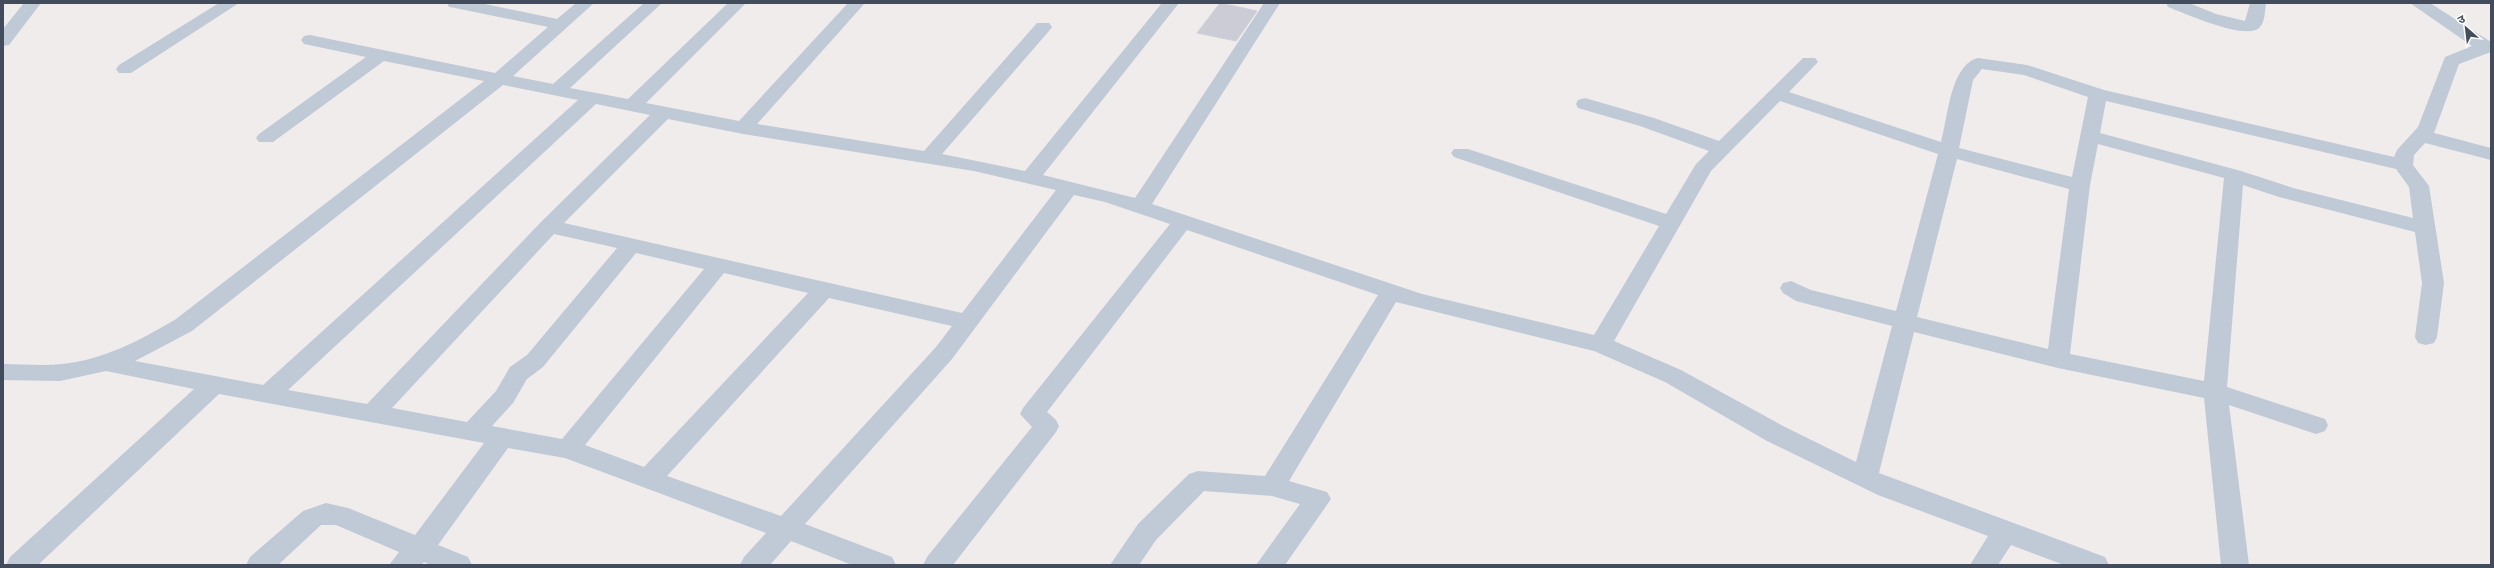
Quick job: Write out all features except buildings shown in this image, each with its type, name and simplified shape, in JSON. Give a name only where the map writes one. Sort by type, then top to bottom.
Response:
[{"type":"street","points":[[3,41],[33,3]]},
{"type":"street","points":[[125,69],[231,3]]},
{"type":"street","points":[[455,3],[561,25]]},
{"type":"street","points":[[3,372],[66,372],[109,364],[146,348],[184,325],[499,79],[586,3]]},
{"type":"street","points":[[557,90],[654,3]]},
{"type":"street","points":[[630,106],[738,3]]},
{"type":"street","points":[[743,128],[857,3]]},
{"type":"street","points":[[1030,178],[1172,3]]},
{"type":"street","points":[[1140,206],[1272,3]]},
{"type":"street","points":[[2174,3],[2215,20],[2248,27],[2253,25],[2258,3]]},
{"type":"street","points":[[2418,3],[2488,47]]},
{"type":"street","points":[[928,158],[1043,27]]},
{"type":"street","points":[[310,40],[663,113],[743,128],[974,165],[1069,187],[1140,206],[1391,292],[1461,312],[1600,344],[1673,376],[1776,434],[1887,488],[2095,565]]},
{"type":"street","points":[[2402,165],[2404,154],[2427,129],[2451,61],[2488,47]]},
{"type":"street","points":[[266,138],[380,55]]},
{"type":"street","points":[[1600,344],[1703,168],[1809,62]]},
{"type":"street","points":[[1865,477],[1949,151],[1964,78],[1978,63],[2027,70],[2098,94],[2402,165],[2418,186],[2433,283],[2426,337]]},
{"type":"street","points":[[1777,94],[1949,151],[2080,186]]},
{"type":"street","points":[[2058,360],[2080,186],[2098,94]]},
{"type":"street","points":[[267,395],[592,98]]},
{"type":"street","points":[[1585,104],[1647,122],[1722,149]]},
{"type":"street","points":[[372,414],[549,226],[663,113]]},
{"type":"street","points":[[2090,136],[2234,176],[2286,193],[2425,228]]},
{"type":"street","points":[[2421,136],[2491,154]]},
{"type":"street","points":[[1462,153],[1671,223]]},
{"type":"street","points":[[2234,176],[2215,392],[2235,565]]},
{"type":"street","points":[[754,565],[944,353],[1069,187]]},
{"type":"street","points":[[937,565],[1047,426],[1032,414],[1183,221]]},
{"type":"street","points":[[549,226],[825,288],[968,322]]},
{"type":"street","points":[[472,432],[505,397],[518,373],[535,361],[631,245]]},
{"type":"street","points":[[568,449],[720,264]]},
{"type":"street","points":[[649,479],[825,288]]},
{"type":"street","points":[[1791,288],[1804,296],[2058,360],[2215,392],[2316,425]]},
{"type":"street","points":[[1272,486],[1391,292]]},
{"type":"street","points":[[109,364],[267,395],[568,449],[764,522],[786,528],[882,565]]},
{"type":"street","points":[[20,565],[214,384]]},
{"type":"street","points":[[412,557],[502,437]]},
{"type":"street","points":[[1124,565],[1147,532],[1198,481],[1272,486],[1318,499],[1270,565]]},
{"type":"street","points":[[260,565],[312,518],[326,513],[339,515],[412,557],[458,565]]},
{"type":"street","points":[[1984,565],[2006,532]]}]
